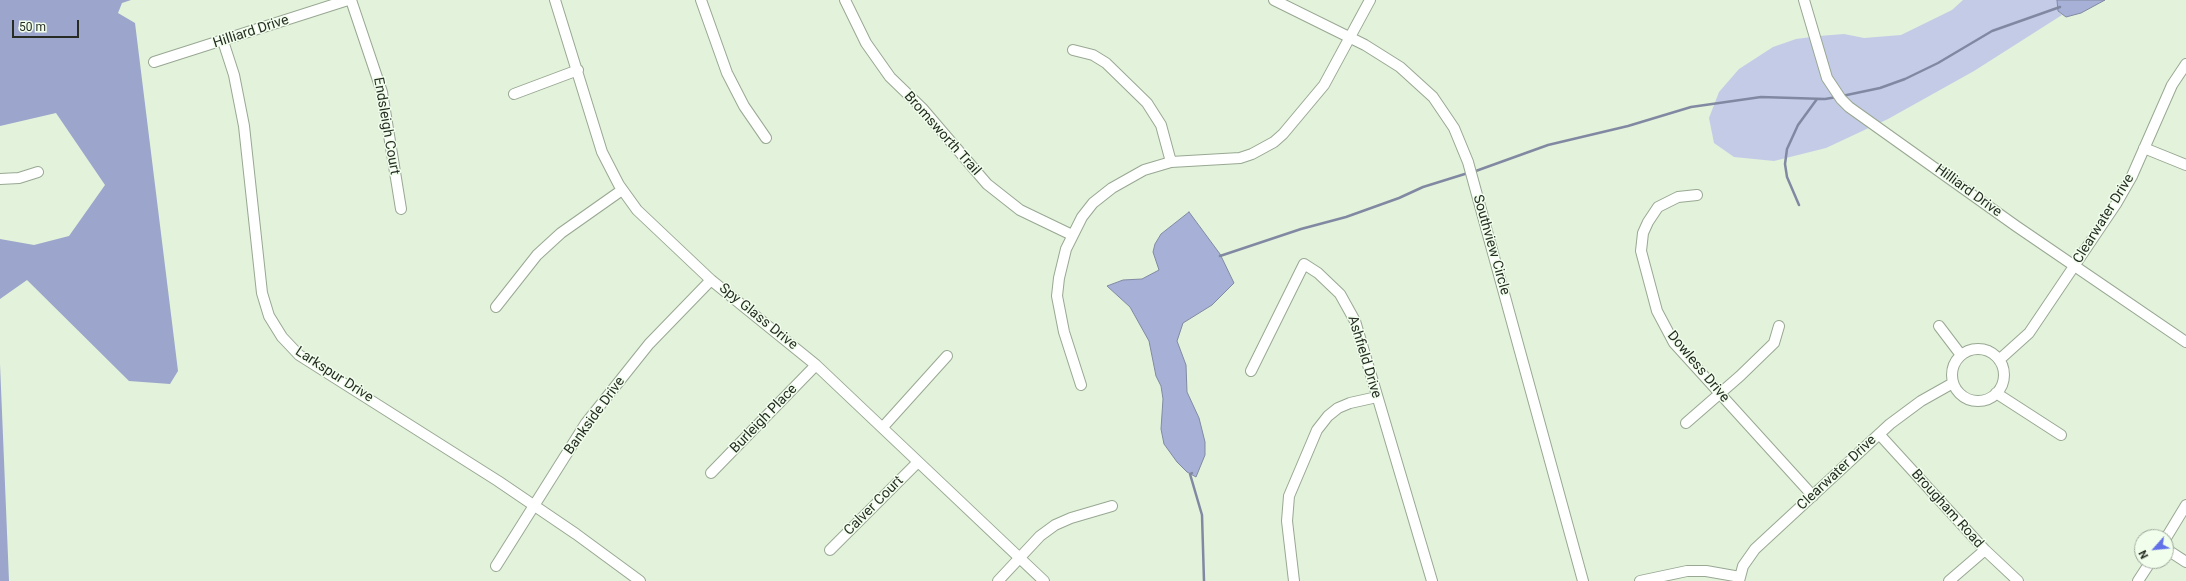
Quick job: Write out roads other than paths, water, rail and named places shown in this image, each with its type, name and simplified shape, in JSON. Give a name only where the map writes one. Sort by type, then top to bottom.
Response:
[{"type":"street","name":"Hilliard Drive","points":[[154,62],[350,0]]},
{"type":"street","name":"Endsleigh Court","points":[[350,0],[382,92],[402,209]]},
{"type":"street","name":"Spy Glass Drive","points":[[555,0],[578,70],[602,152],[609,169],[637,210],[711,280],[791,343],[816,365],[1044,581]]},
{"type":"street","points":[[701,0],[727,73],[744,106],[766,138]]},
{"type":"street","name":"Bromsworth Trail","points":[[844,0],[866,43],[890,77],[922,108],[987,184],[1020,210],[1072,235]]},
{"type":"street","name":"Southview Circle","points":[[1274,0],[1351,37],[1380,53],[1419,83],[1444,112],[1462,145],[1537,409],[1583,581]]},
{"type":"street","points":[[1081,385],[1064,332],[1057,296],[1061,266],[1072,235],[1093,203],[1112,188],[1144,170],[1171,162],[1240,158],[1252,154],[1274,142],[1283,134],[1324,85],[1370,0]]},
{"type":"street","name":"Hilliard Drive","points":[[1804,0],[1822,67],[1833,89],[1842,101],[2016,226],[2186,342]]},
{"type":"street","name":"Larkspur Drive","points":[[223,41],[234,75],[244,126],[262,292],[275,327],[282,337],[299,355],[498,481],[576,534],[640,581]]},
{"type":"street","points":[[1073,50],[1093,55],[1106,63],[1147,103],[1161,125],[1171,162]]},
{"type":"street","name":"Clearwater Drive","points":[[1999,360],[2029,333],[2076,266],[2116,204],[2144,148],[2169,91],[2186,64]]},
{"type":"street","points":[[514,94],[578,70]]},
{"type":"street","points":[[2144,148],[2186,165]]},
{"type":"street","points":[[0,180],[19,178],[38,172]]},
{"type":"street","points":[[496,307],[537,255],[562,233],[622,190]]},
{"type":"street","name":"Dowless Drive","points":[[1697,195],[1678,197],[1658,207],[1643,233],[1641,251],[1657,311],[1664,328],[1674,343],[1813,496]]},
{"type":"street","name":"Ashfield Drive","points":[[1251,371],[1304,264],[1328,281],[1347,305],[1355,321],[1432,581]]},
{"type":"street","name":"Bankside Drive","points":[[496,566],[586,423],[649,344],[711,280]]},
{"type":"street","points":[[1686,423],[1720,394],[1774,343],[1779,326]]},
{"type":"street","points":[[1939,326],[1961,355]]},
{"type":"street","points":[[1972,350],[1984,350],[1999,360],[2004,377],[1996,393],[1989,398],[1980,401],[1972,400],[1957,391],[1953,383],[1953,368],[1961,355],[1972,350]]},
{"type":"street","points":[[883,427],[947,356]]},
{"type":"street","name":"Burleigh Place","points":[[712,473],[816,365]]},
{"type":"street","name":"Clearwater Drive","points":[[1740,579],[1746,560],[1755,549],[1879,434],[1921,401],[1953,383]]},
{"type":"street","points":[[1996,393],[2061,435]]},
{"type":"street","points":[[1294,581],[1287,521],[1289,496],[1314,437],[1320,425],[1338,408],[1350,403],[1377,397]]},
{"type":"street","name":"Brougham Road","points":[[1879,434],[1985,550],[2018,581]]},
{"type":"street","name":"Calver Court","points":[[830,550],[918,462]]},
{"type":"street","points":[[2171,529],[2186,505]]},
{"type":"street","points":[[998,581],[1040,536],[1055,525],[1071,518],[1112,506]]},
{"type":"street","points":[[1949,581],[1985,550]]},
{"type":"street","points":[[2174,554],[2186,562]]},
{"type":"street","points":[[2138,581],[2146,569]]},
{"type":"street","points":[[1640,581],[1687,570],[1706,571],[1740,579]]},
{"type":"waterway","points":[[1842,96],[1880,88],[1905,79],[1938,63],[1992,31],[2060,7]]},
{"type":"waterway","points":[[1473,172],[1548,145],[1628,126],[1691,107],[1761,97],[1825,99],[1837,97]]},
{"type":"waterway","points":[[1799,205],[1787,177],[1785,164],[1787,149],[1798,125],[1817,99]]},
{"type":"waterway","points":[[1220,256],[1301,229],[1346,217],[1399,198],[1423,187],[1468,173]]},
{"type":"waterway","points":[[1192,473],[1190,474],[1202,515],[1204,581]]}]
